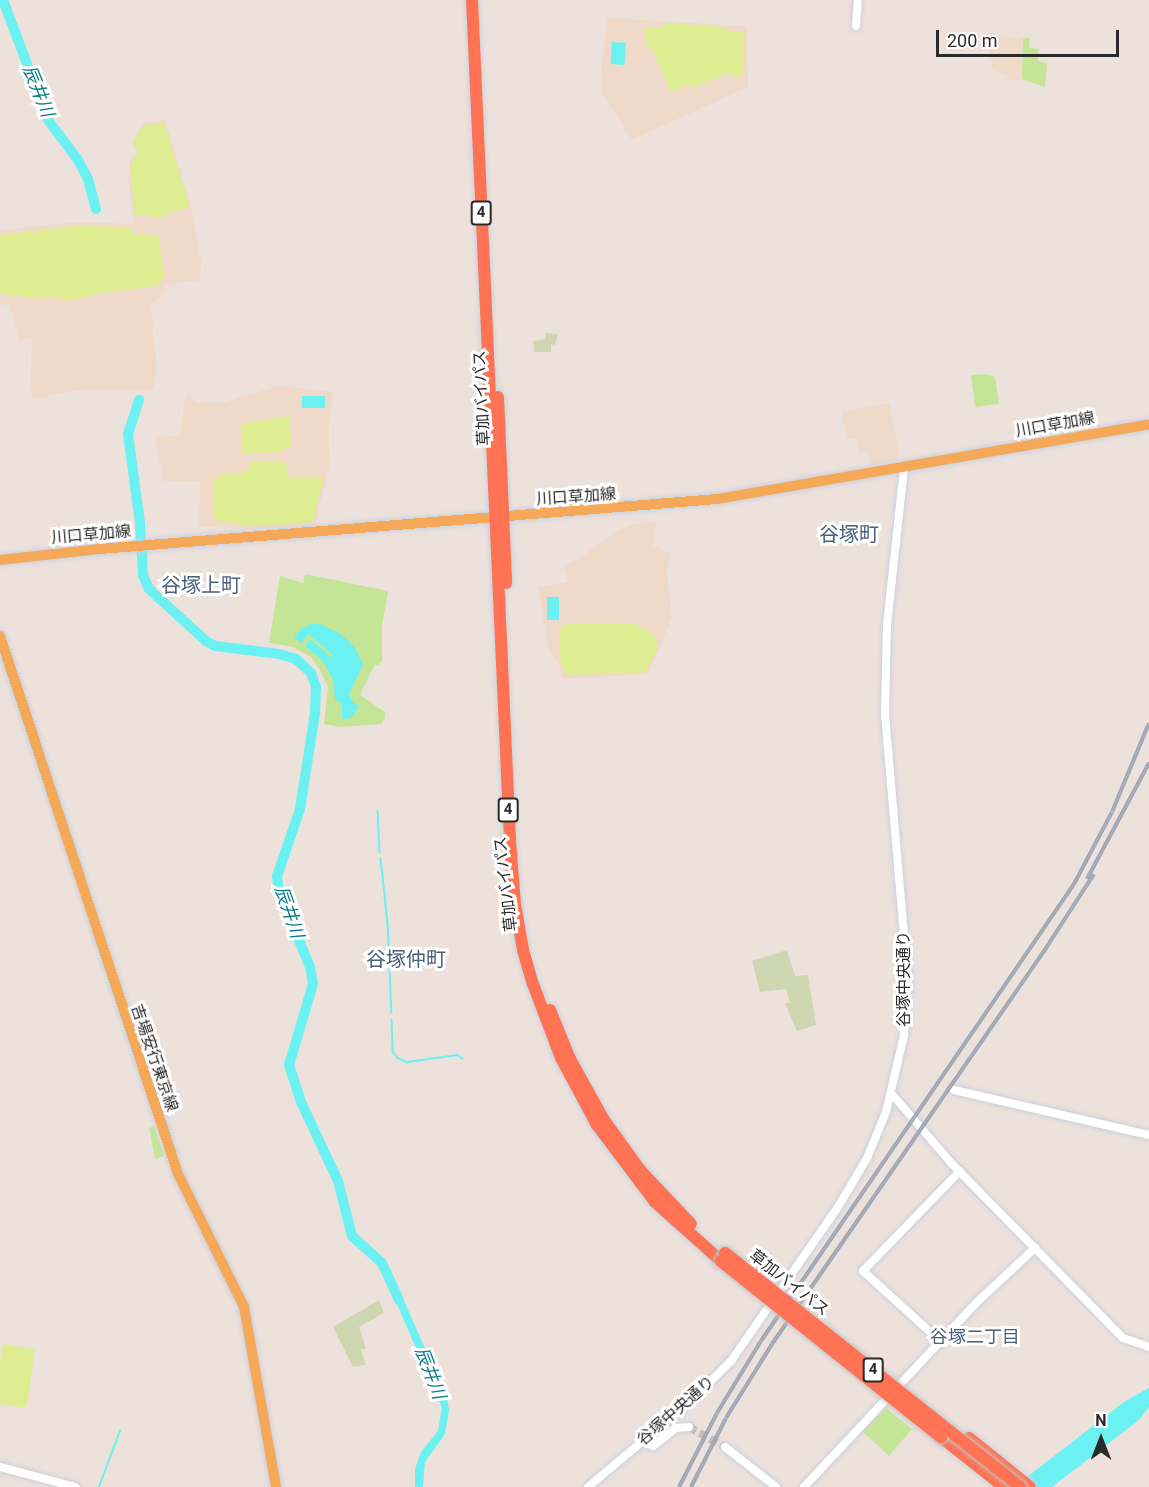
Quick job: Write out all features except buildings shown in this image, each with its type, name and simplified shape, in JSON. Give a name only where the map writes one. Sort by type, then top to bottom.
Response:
[{"type":"highway","name":"草加バイパス","points":[[472,0],[517,863],[524,915],[535,966],[570,1059],[604,1120],[640,1170],[663,1196],[723,1257],[1004,1487]]},
{"type":"highway","name":"草加バイパス","points":[[480,0],[499,518]]},
{"type":"highway","name":"草加バイパス","points":[[723,1257],[1024,1485]]},
{"type":"highway","points":[[889,1383],[914,1395],[1024,1485]]},
{"type":"main road","name":"川口草加線","points":[[0,560],[717,499],[1149,424]]},
{"type":"main road","name":"吉場安行東京線","points":[[0,636],[178,1174],[244,1306],[276,1487]]},
{"type":"street","points":[[856,26],[858,0]]},
{"type":"street","name":"谷塚中央通り","points":[[588,1487],[708,1385],[747,1340],[854,1182],[867,1158],[891,1093],[904,1035],[907,961],[886,748],[885,662],[889,591],[904,468]]},
{"type":"street","points":[[954,1090],[1149,1135]]},
{"type":"street","points":[[891,1093],[960,1171],[1123,1338],[1149,1347]]},
{"type":"street","points":[[940,1341],[863,1270],[960,1171]]},
{"type":"street","points":[[804,1487],[978,1301],[1035,1248]]},
{"type":"street","points":[[642,1441],[654,1446],[676,1428],[689,1427]]},
{"type":"street","points":[[726,1447],[776,1487]]},
{"type":"street","points":[[0,1467],[75,1487]]},
{"type":"shaded area","points":[[607,18],[747,26],[748,87],[632,140],[604,96],[600,83]]},
{"type":"shaded area","points":[[995,36],[1023,38],[1021,80],[1009,80],[1008,76],[992,70],[992,60],[989,60],[990,47],[995,47]]},
{"type":"shaded area","points":[[165,119],[193,214],[202,268],[198,282],[187,281],[164,286],[164,293],[151,305],[157,370],[153,390],[83,389],[33,399],[30,379],[32,338],[19,341],[10,304],[0,305],[0,230],[75,222],[134,224],[128,177],[130,160],[137,151],[132,142],[143,124]]},
{"type":"shaded area","points":[[278,386],[333,392],[329,427],[330,466],[315,525],[249,529],[199,526],[200,482],[163,481],[155,437],[180,436],[184,401],[188,395],[197,403],[221,403]]},
{"type":"shaded area","points":[[889,403],[899,448],[897,460],[871,465],[868,452],[859,452],[856,439],[848,439],[841,412]]},
{"type":"shaded area","points":[[657,522],[653,545],[670,554],[667,572],[672,618],[648,674],[562,679],[559,665],[548,648],[538,587],[568,582],[563,567],[619,530],[630,525]]},
{"type":"green space","points":[[664,23],[724,27],[727,31],[742,31],[744,34],[743,74],[734,78],[731,72],[692,88],[688,85],[671,92],[653,52],[646,44],[644,27],[663,28]]},
{"type":"green space","points":[[1023,38],[1030,38],[1029,48],[1039,49],[1038,61],[1047,63],[1045,87],[1022,79]]},
{"type":"green space","points":[[164,122],[190,207],[159,217],[135,215],[130,166],[138,151],[133,142],[144,126]]},
{"type":"green space","points":[[76,226],[131,227],[132,234],[158,235],[165,275],[157,286],[100,293],[63,302],[61,297],[31,298],[0,294],[0,235]]},
{"type":"green space","points":[[546,333],[558,334],[555,345],[551,344],[551,352],[534,352],[533,341],[545,339]]},
{"type":"green space","points":[[986,374],[995,377],[999,404],[975,407],[971,375]]},
{"type":"green space","points":[[289,416],[292,447],[286,447],[283,452],[242,453],[241,424]]},
{"type":"green space","points":[[285,461],[289,477],[324,477],[313,522],[272,526],[240,525],[217,520],[213,516],[213,482],[221,474],[246,472],[251,462]]},
{"type":"green space","points":[[305,574],[388,591],[382,625],[382,661],[378,666],[375,664],[360,695],[385,712],[385,718],[381,724],[339,727],[324,724],[328,687],[320,670],[311,657],[293,647],[269,643],[280,576],[303,583]]},
{"type":"green space","points":[[566,623],[631,623],[655,634],[653,639],[658,642],[658,647],[647,670],[643,673],[567,675],[559,658],[560,629]]},
{"type":"green space","points":[[787,950],[795,976],[808,975],[816,1025],[797,1031],[785,1004],[790,1002],[786,989],[760,992],[752,961]]},
{"type":"green space","points":[[154,1126],[164,1156],[155,1159],[149,1128]]},
{"type":"green space","points":[[379,1300],[384,1313],[359,1327],[366,1348],[361,1350],[366,1365],[353,1367],[333,1327]]},
{"type":"green space","points":[[7,1344],[35,1350],[27,1405],[24,1408],[0,1404],[0,1361],[2,1346]]},
{"type":"green space","points":[[886,1408],[912,1429],[889,1456],[862,1431]]},
{"type":"water","points":[[612,42],[626,43],[624,65],[610,64]]},
{"type":"water","points":[[302,396],[325,396],[325,408],[302,408]]},
{"type":"water","points":[[547,597],[559,597],[559,620],[547,620]]},
{"type":"water","points":[[312,624],[320,624],[341,634],[356,649],[363,665],[349,694],[353,702],[359,706],[351,718],[342,719],[342,704],[335,699],[333,680],[323,661],[305,646],[310,639],[331,657],[333,655],[308,634],[302,643],[294,638],[300,629]]},
{"type":"water","points":[[397,1285],[447,1398],[449,1410],[445,1434],[425,1462],[423,1487],[415,1487],[415,1469],[421,1452],[438,1431],[442,1408],[390,1288]]},
{"type":"water","points":[[1149,1388],[1149,1407],[1139,1420],[1052,1487],[1014,1487],[1124,1402]]},
{"type":"waterway","name":"辰井川","points":[[3,0],[48,120],[78,160],[88,179],[96,209]]},
{"type":"waterway","name":"辰井川","points":[[139,400],[128,434],[140,523],[143,575],[149,589],[206,641],[215,646],[279,654],[296,659],[311,673],[316,687],[315,713],[300,809],[277,876],[279,892],[310,967],[313,984],[289,1065],[301,1102],[338,1181],[352,1236],[382,1263],[399,1300]]},
{"type":"waterway","points":[[378,811],[380,852]]},
{"type":"waterway","points":[[381,858],[388,923],[392,1013]]},
{"type":"waterway","points":[[392,1020],[393,1052],[398,1058],[407,1062],[458,1055],[463,1059]]},
{"type":"waterway","points":[[99,1487],[120,1431]]},
{"type":"tunnel","points":[[689,1427],[725,1447]]},
{"type":"railway","points":[[679,1487],[717,1413],[761,1341],[1074,884],[1112,812],[1149,723]]},
{"type":"railway","points":[[1087,879],[1149,763]]},
{"type":"railway","points":[[691,1487],[726,1418],[772,1344],[1046,948],[1094,874]]},
{"type":"district","name":"谷塚町","points":[[849,534]]},
{"type":"district","name":"谷塚上町","points":[[201,585]]},
{"type":"district","name":"谷塚仲町","points":[[406,959]]},
{"type":"district","name":"谷塚二丁目","points":[[975,1337]]}]
